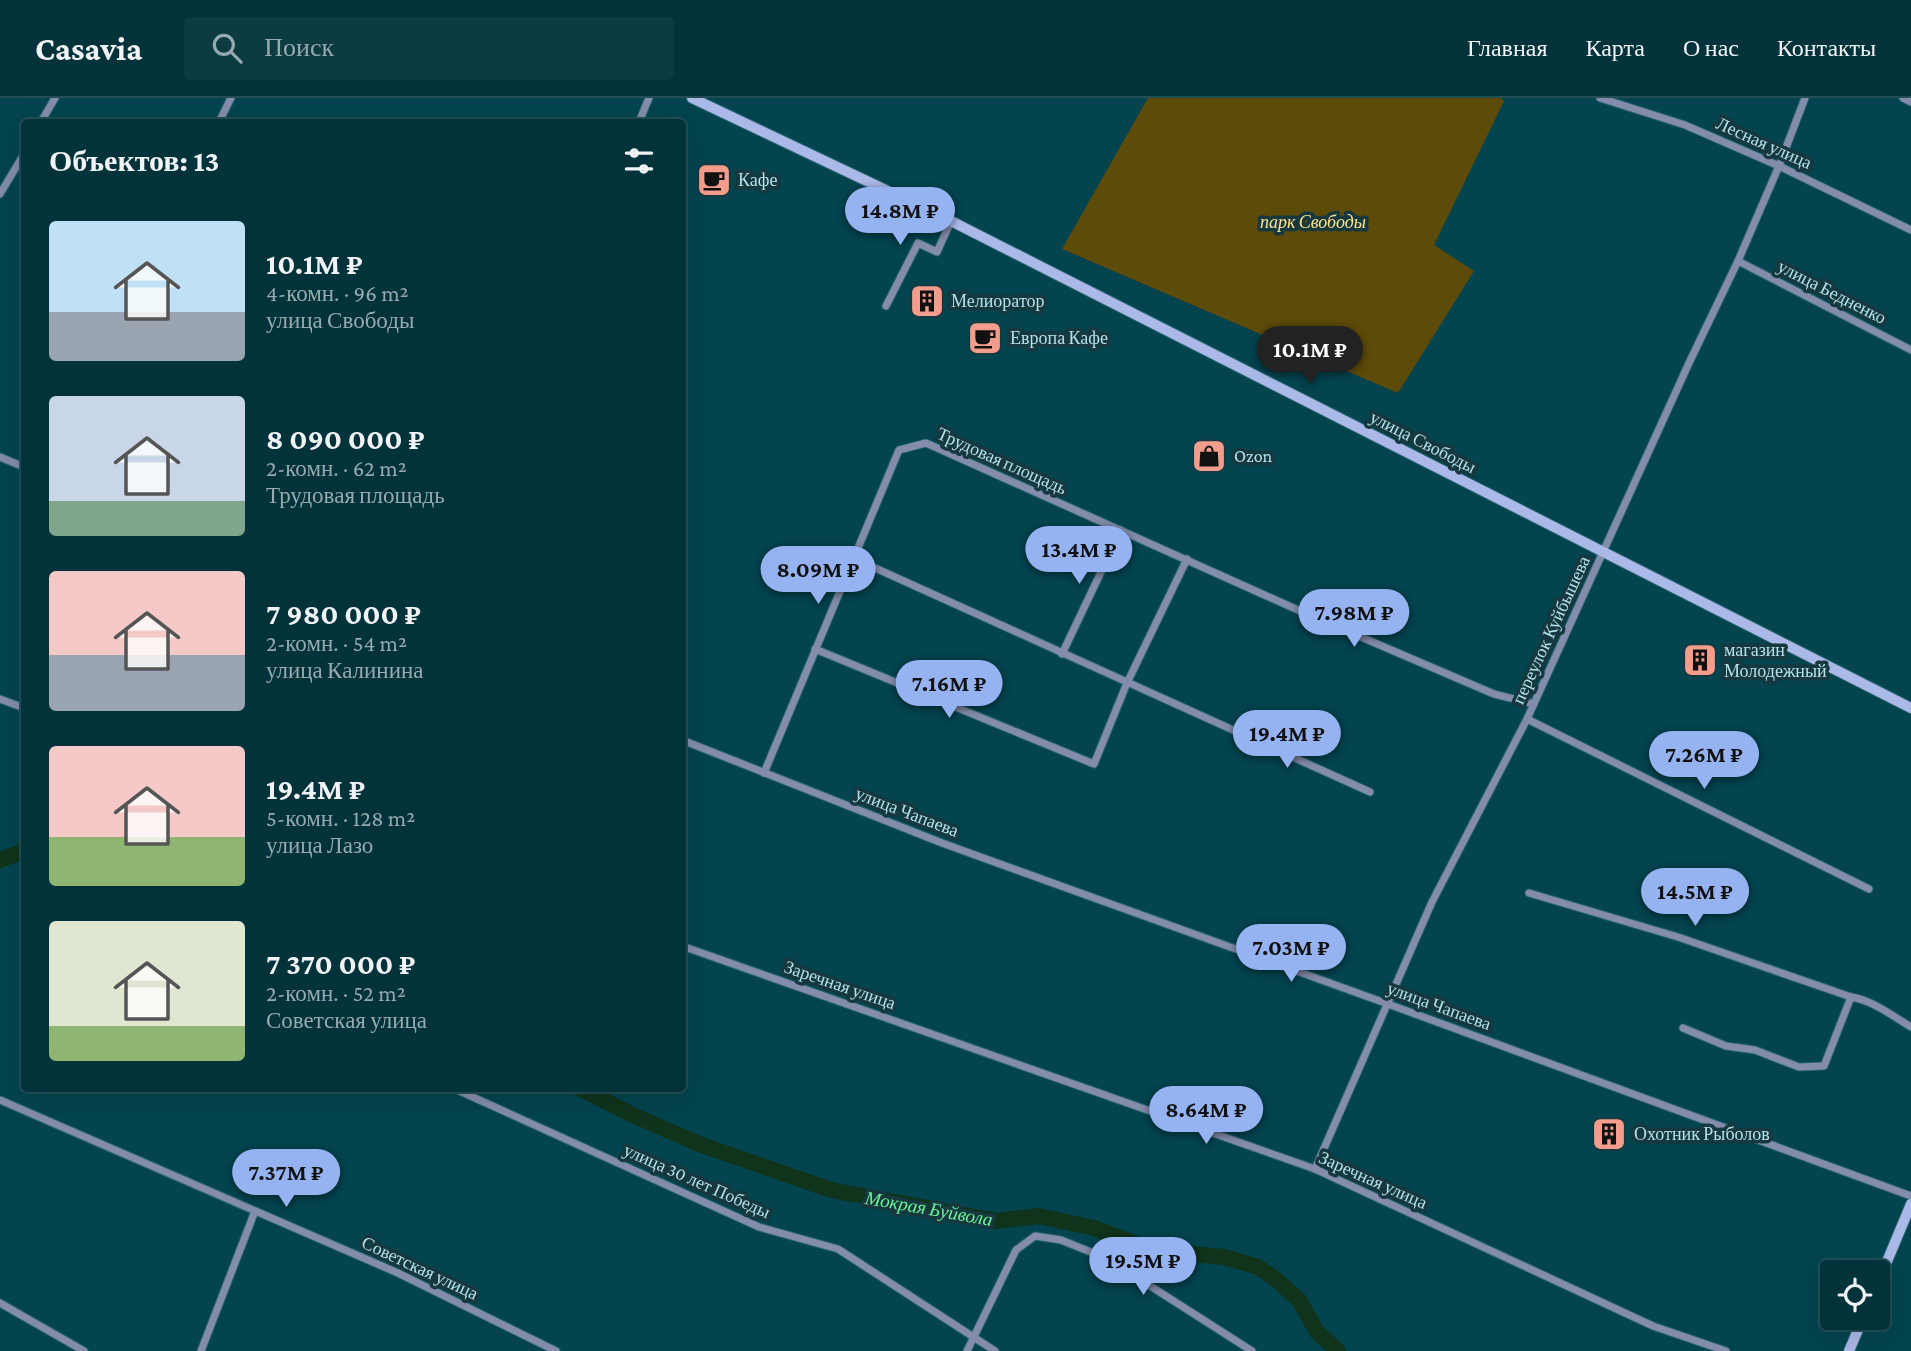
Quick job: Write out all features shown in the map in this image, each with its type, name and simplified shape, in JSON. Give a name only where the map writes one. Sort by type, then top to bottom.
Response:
[{"type":"main road","name":"улица Свободы","points":[[692,98],[951,221],[1911,708]]},
{"type":"main road","points":[[1888,1260],[1911,1204]]},
{"type":"main road","points":[[1849,1351],[1858,1330]]},
{"type":"street","points":[[43,119],[55,98]]},
{"type":"street","points":[[220,119],[231,98]]},
{"type":"street","points":[[640,119],[649,98]]},
{"type":"street","name":"Лесная улица","points":[[1600,98],[1685,125],[1779,166],[1911,230]]},
{"type":"street","name":"переулок Куйбышева","points":[[1315,1169],[1432,902],[1527,719],[1738,261],[1805,98]]},
{"type":"street","points":[[1903,98],[1911,102]]},
{"type":"street","points":[[0,194],[21,164]]},
{"type":"street","points":[[887,306],[918,243],[937,252],[951,221]]},
{"type":"street","name":"улица Бедненко","points":[[1738,261],[1911,350]]},
{"type":"street","name":"Трудовая площадь","points":[[764,773],[899,450],[926,443],[1494,694],[1534,704]]},
{"type":"street","points":[[0,457],[21,466]]},
{"type":"street","points":[[1062,653],[1121,530]]},
{"type":"street","points":[[853,558],[1370,792]]},
{"type":"street","points":[[815,649],[1094,764],[1127,683],[1187,559]]},
{"type":"street","points":[[0,699],[21,707]]},
{"type":"street","points":[[1527,719],[1869,888]]},
{"type":"street","name":"улица Чапаева","points":[[686,742],[942,843],[1911,1196]]},
{"type":"street","points":[[1529,893],[1678,937],[1862,999],[1891,1013],[1911,1027]]},
{"type":"street","name":"Заречная улица","points":[[686,947],[1315,1169],[1653,1326],[1726,1351]]},
{"type":"street","points":[[1684,1028],[1726,1046],[1755,1051],[1799,1067],[1824,1066],[1851,997]]},
{"type":"street","name":"улица 30 лет Победы","points":[[462,1092],[759,1227],[838,1249],[995,1351]]},
{"type":"street","name":"Советская улица","points":[[0,1100],[398,1273],[556,1351]]},
{"type":"street","points":[[201,1351],[255,1211]]},
{"type":"street","points":[[967,1351],[1016,1250],[1035,1236],[1061,1240],[1108,1259],[1252,1351]]},
{"type":"street","points":[[0,1303],[84,1351]]},
{"type":"green space","name":"парк Свободы","points":[[1148,98],[1501,98],[1504,101],[1434,245],[1474,271],[1398,393],[1062,249]]},
{"type":"waterway","name":"Мокрая Буйвола","points":[[0,860],[21,852]]},
{"type":"waterway","name":"Мокрая Буйвола","points":[[588,1092],[699,1144],[831,1190],[997,1221],[1039,1216],[1094,1228],[1152,1250],[1224,1257],[1258,1267],[1299,1300],[1317,1332],[1338,1351]]},
{"type":"place","name":"Кафе","points":[[714,180]]},
{"type":"place","name":"Мелиоратор","points":[[927,301]]},
{"type":"place","name":"Европа Кафе","points":[[985,338]]},
{"type":"place","name":"Ozon","points":[[1209,456]]},
{"type":"place","name":"магазин Молодежный","points":[[1700,660]]},
{"type":"place","name":"Охотник Рыболов","points":[[1609,1134]]}]
